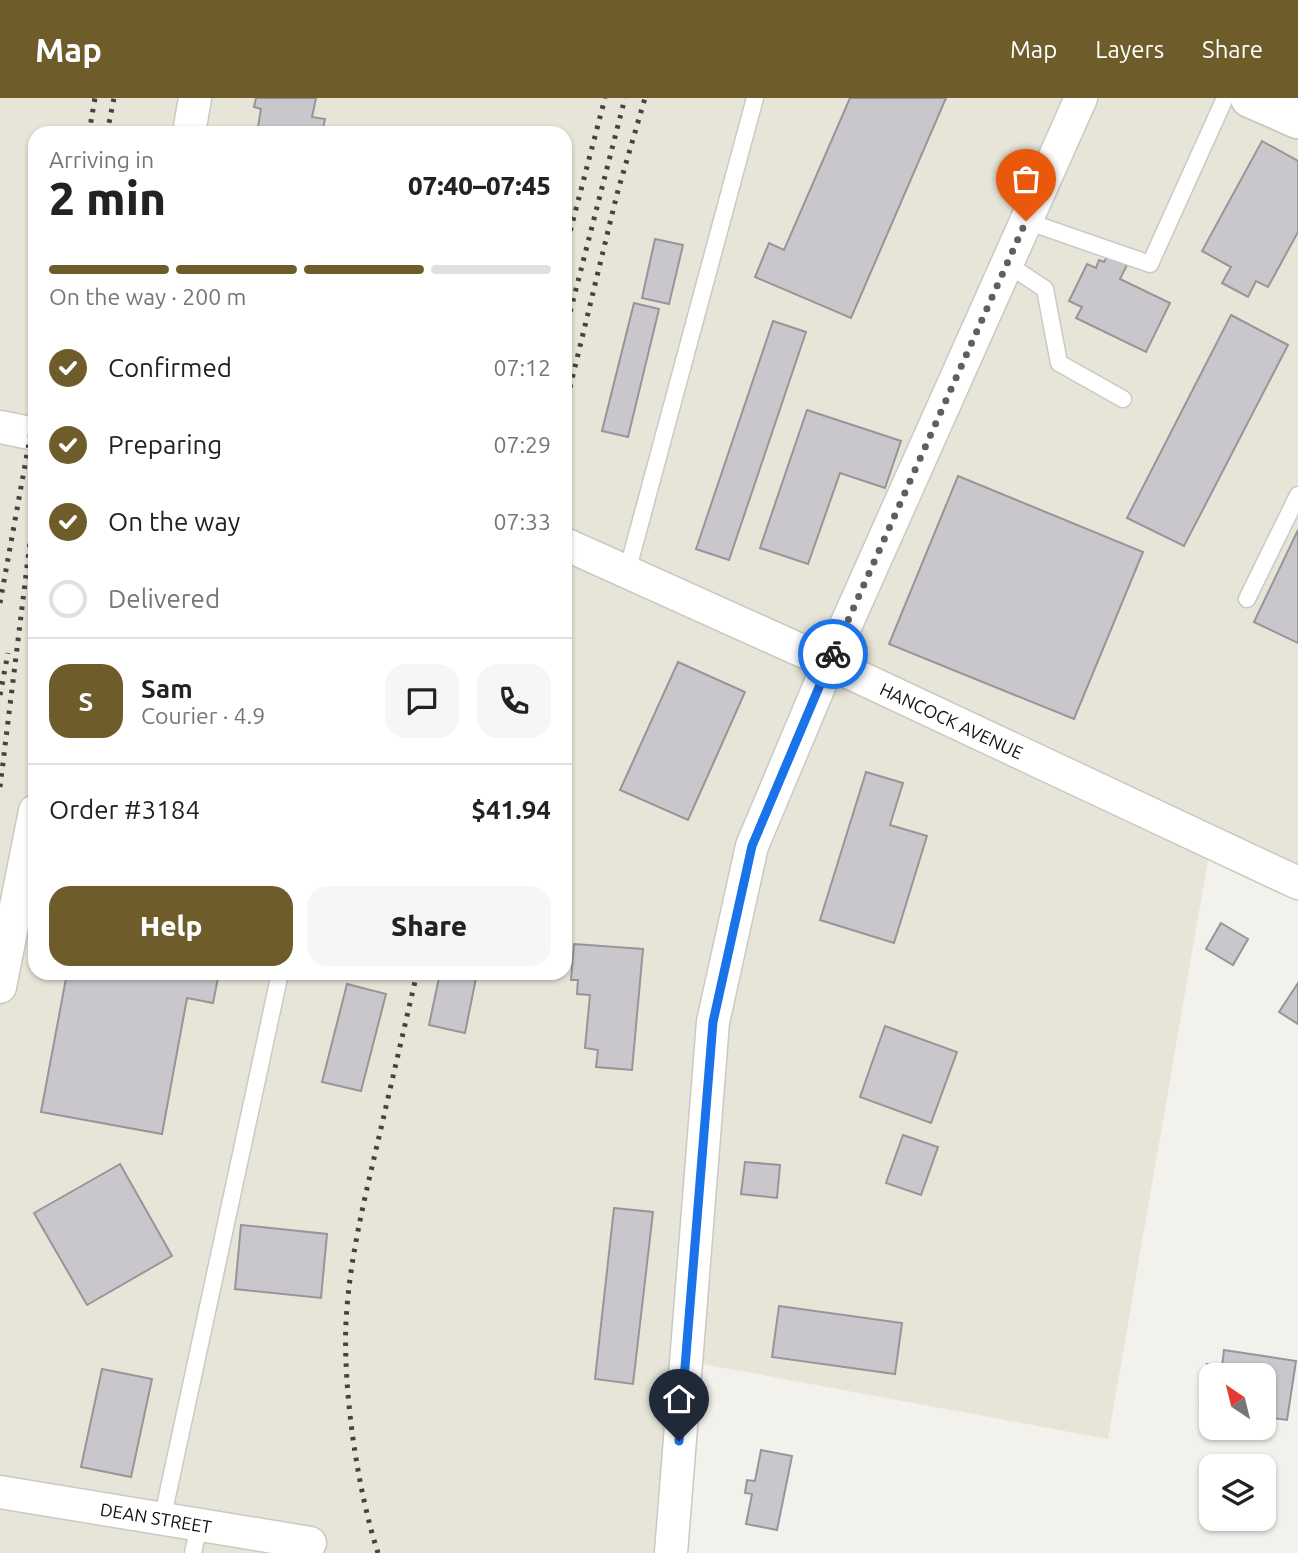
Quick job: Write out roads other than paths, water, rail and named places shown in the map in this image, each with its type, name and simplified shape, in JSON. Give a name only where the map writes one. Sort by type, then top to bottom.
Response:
[{"type":"street","points":[[190,126],[195,98]]},
{"type":"street","points":[[671,1553],[713,1022],[752,846],[829,663],[1081,98]]},
{"type":"street","points":[[1250,98],[1298,119]]},
{"type":"street","points":[[0,427],[28,433]]},
{"type":"street","name":"HANCOCK AVENUE","points":[[572,547],[829,663],[1298,883]]},
{"type":"street","points":[[0,987],[28,846]]},
{"type":"street","name":"DEAN STREET","points":[[0,1492],[162,1520],[196,1539],[310,1543]]},
{"type":"lane","points":[[627,572],[755,98]]},
{"type":"lane","points":[[1026,221],[1150,264],[1225,98]]},
{"type":"lane","points":[[1007,264],[1045,289],[1059,363],[1123,399]]},
{"type":"lane","points":[[1247,599],[1298,495]]},
{"type":"lane","points":[[162,1520],[278,980]]},
{"type":"railway","points":[[90,126],[95,98]]},
{"type":"railway","points":[[108,126],[114,98]]},
{"type":"railway","points":[[572,224],[605,98]]},
{"type":"railway","points":[[572,305],[625,98]]},
{"type":"railway","points":[[572,379],[617,194],[645,98]]},
{"type":"railway","points":[[0,603],[28,449]]},
{"type":"railway","points":[[0,787],[28,559]]},
{"type":"railway","points":[[0,695],[8,653]]},
{"type":"railway","points":[[378,1553],[370,1527],[353,1439],[347,1378],[346,1322],[361,1216],[415,980]]}]
